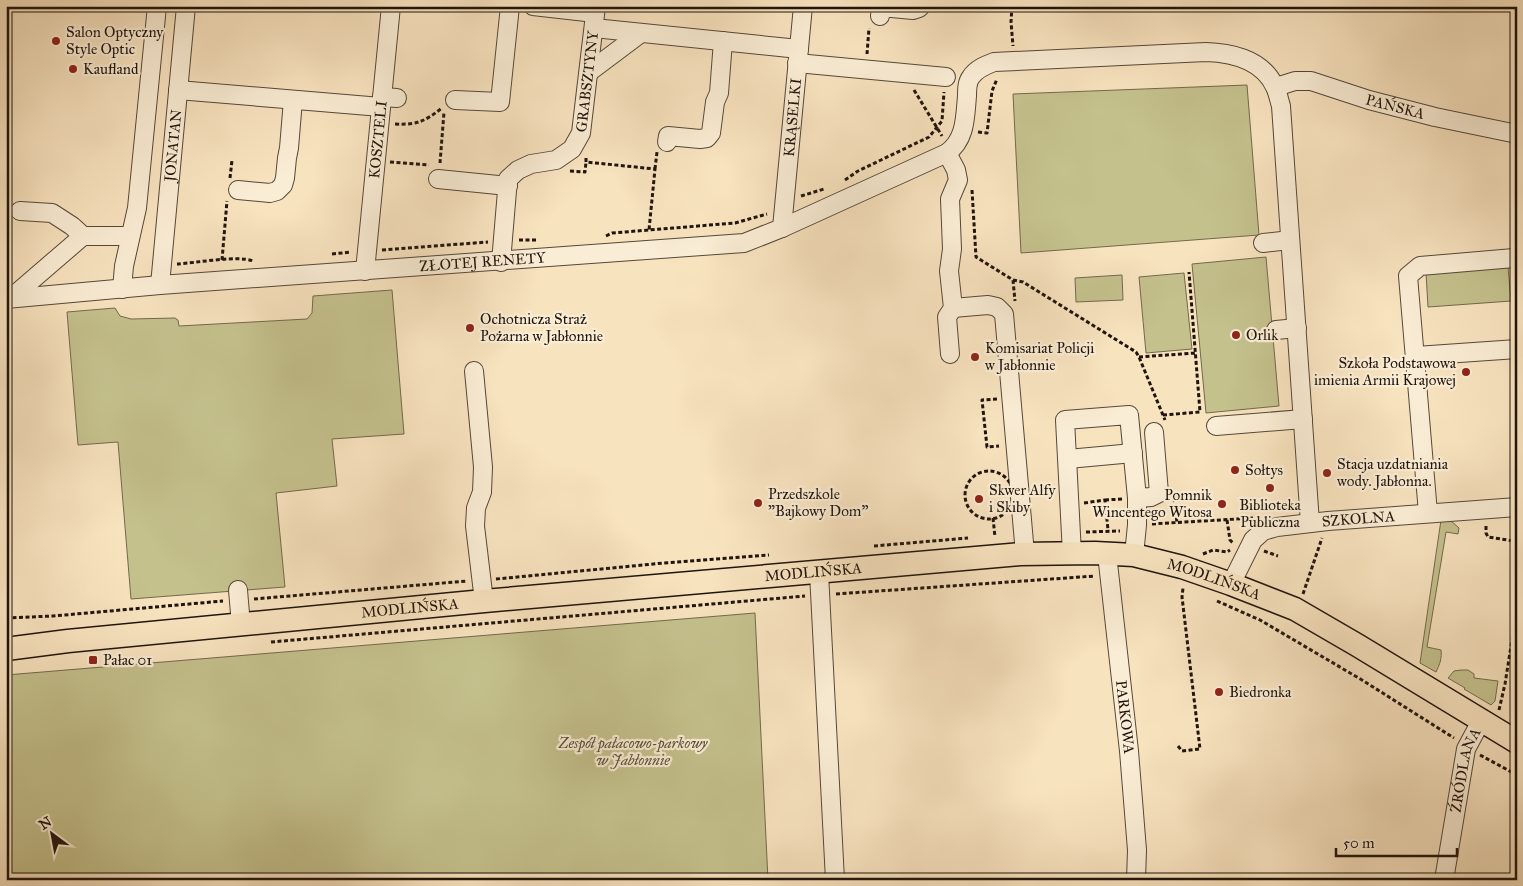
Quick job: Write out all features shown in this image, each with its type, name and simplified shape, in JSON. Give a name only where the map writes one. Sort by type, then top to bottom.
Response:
[{"type":"main road","name":"MODLIŃSKA","points":[[6,649],[68,641],[241,625],[483,591],[819,573],[1024,545],[1072,554],[1134,555],[1182,567],[1295,609],[1357,645],[1490,716],[1517,742]]},
{"type":"main road","name":"MODLIŃSKA","points":[[6,638],[68,641]]},
{"type":"street","points":[[122,289],[122,279],[137,208],[157,6]]},
{"type":"street","name":"JONATAN","points":[[160,285],[186,6]]},
{"type":"street","name":"KOSZTELI","points":[[365,271],[387,106],[391,6]]},
{"type":"street","points":[[455,100],[500,102],[510,6]]},
{"type":"street","points":[[533,6],[595,16],[641,32],[723,41],[866,70],[946,77]]},
{"type":"street","name":"KRĄSELKI","points":[[782,228],[803,6]]},
{"type":"street","points":[[880,16],[881,7],[913,10],[921,6]]},
{"type":"street","name":"GRABSZTYNY","points":[[508,186],[508,179],[518,170],[531,164],[556,160],[572,149],[581,133],[595,16]]},
{"type":"street","points":[[589,72],[641,32]]},
{"type":"street","points":[[667,142],[668,136],[700,139],[707,138],[711,133],[715,102],[719,93],[723,41]]},
{"type":"street","points":[[950,354],[947,317],[953,308],[949,271],[952,249],[950,199],[958,180],[956,170],[944,154],[955,146],[963,132],[968,83],[972,75],[982,67],[994,62],[1014,60],[1206,52],[1236,55],[1251,62],[1268,75],[1276,88],[1281,106],[1303,419],[1319,522]]},
{"type":"street","name":"PAŃSKA","points":[[1276,88],[1295,81],[1311,81],[1407,110],[1517,134]]},
{"type":"street","points":[[178,90],[387,106]]},
{"type":"street","points":[[232,189],[270,193],[277,191],[282,185],[285,178],[289,148],[293,100]]},
{"type":"street","name":"ZŁOTEJ RENETY","points":[[9,299],[160,285],[501,262],[744,243],[782,228],[944,154]]},
{"type":"street","points":[[439,173],[508,186],[501,262]]},
{"type":"street","points":[[20,210],[52,213],[83,236]]},
{"type":"street","points":[[9,299],[83,236],[130,236]]},
{"type":"street","points":[[1263,243],[1290,240]]},
{"type":"street","points":[[1428,513],[1408,276],[1420,266],[1514,258],[1517,261]]},
{"type":"street","points":[[953,308],[988,305],[997,307],[1004,314],[1024,545]]},
{"type":"street","points":[[1276,330],[1297,328]]},
{"type":"street","points":[[1416,356],[1517,349]]},
{"type":"street","points":[[474,371],[483,467],[482,492],[476,508],[475,526],[483,591]]},
{"type":"street","points":[[1072,554],[1065,420],[1129,415],[1137,498],[1134,555]]},
{"type":"street","points":[[1216,426],[1303,419]]},
{"type":"street","points":[[1137,498],[1151,497],[1159,493],[1160,428]]},
{"type":"street","points":[[1068,459],[1133,453]]},
{"type":"street","name":"SZKOLNA","points":[[1231,584],[1253,540],[1263,531],[1277,527],[1517,507]]},
{"type":"street","name":"PARKOWA","points":[[1108,554],[1129,751],[1137,850],[1136,880]]},
{"type":"street","points":[[819,573],[835,880]]},
{"type":"street","points":[[238,595],[241,625]]},
{"type":"street","name":"ŹRÓDLANA","points":[[1444,880],[1467,747],[1490,716]]},
{"type":"path","points":[[992,91],[998,78],[1008,72],[1015,72],[1011,22],[1012,6]]},
{"type":"path","points":[[866,70],[870,19],[880,16]]},
{"type":"path","points":[[903,73],[942,136]]},
{"type":"path","points":[[844,181],[858,171],[929,138],[942,121],[946,77]]},
{"type":"path","points":[[384,161],[439,173],[445,107],[423,121],[407,124],[387,106]]},
{"type":"path","points":[[568,171],[585,172],[587,155]]},
{"type":"path","points":[[222,260],[232,189],[232,160]]},
{"type":"path","points":[[586,162],[655,169],[649,230]]},
{"type":"path","points":[[601,238],[612,233],[735,223],[772,212],[805,194],[830,188]]},
{"type":"path","points":[[503,241],[539,240]]},
{"type":"path","points":[[1163,415],[1200,412],[1189,272]]},
{"type":"path","points":[[1013,280],[1023,282],[1136,352],[1163,415],[1160,428]]},
{"type":"path","points":[[1139,356],[1195,352]]},
{"type":"path","points":[[982,472],[998,473],[1009,483],[1012,490],[1010,505],[1000,516],[993,518],[978,516],[971,511],[967,504],[966,490],[969,482],[982,472]]},
{"type":"path","points":[[1174,496],[1177,523]]},
{"type":"path","points":[[1070,504],[1105,500],[1108,530],[1126,532],[1137,525],[1254,518]]},
{"type":"path","points":[[1485,510],[1486,533],[1488,537],[1514,541]]},
{"type":"path","points":[[993,518],[994,537]]},
{"type":"path","points":[[1227,520],[1230,540],[1236,546]]},
{"type":"path","points":[[1302,597],[1319,522]]},
{"type":"path","points":[[1517,526],[1513,549],[1517,553]]},
{"type":"path","points":[[987,537],[1024,545]]},
{"type":"path","points":[[873,546],[948,538],[973,538]]},
{"type":"path","points":[[6,618],[53,616],[238,595],[411,585],[483,591],[664,563],[770,555]]},
{"type":"path","points":[[266,643],[820,595],[1100,576]]},
{"type":"path","points":[[1177,586],[1185,588],[1182,597],[1200,749],[1182,751],[1178,746]]},
{"type":"path","points":[[1212,599],[1260,620],[1362,680],[1467,747],[1517,775]]},
{"type":"path","points":[[1490,716],[1505,684],[1517,608]]},
{"type":"green space","points":[[1247,85],[1259,235],[1021,253],[1013,94]]},
{"type":"green space","name":"Orlik","points":[[1266,257],[1279,406],[1206,413],[1192,264]]},
{"type":"green space","points":[[1508,267],[1511,301],[1428,307],[1426,273]]},
{"type":"green space","points":[[1184,273],[1192,349],[1146,353],[1139,277]]},
{"type":"green space","points":[[1122,275],[1123,300],[1076,302],[1075,278]]},
{"type":"green space","points":[[392,290],[404,434],[332,439],[337,486],[276,493],[285,587],[131,599],[118,442],[78,445],[67,312],[115,308],[120,316],[131,319],[175,318],[178,320],[179,326],[307,319],[312,313],[313,296]]},
{"type":"green space","points":[[1441,520],[1450,520],[1459,528],[1458,534],[1446,532],[1427,647],[1441,650],[1436,672],[1420,663]]},
{"type":"green space","name":"Zespół pałacowo-parkowy w Jabłonnie","points":[[755,613],[768,880],[6,880],[6,675]]},
{"type":"green space","points":[[1468,670],[1474,674],[1474,678],[1498,681],[1495,701],[1491,705],[1448,678],[1454,671]]},
{"type":"place","name":"Salon Optyczny Style Optic","points":[[56,41]]},
{"type":"place","name":"Kaufland","points":[[73,69]]},
{"type":"place","name":"Ochotnicza Straż Pożarna w Jabłonnie","points":[[470,328]]},
{"type":"place","name":"Orlik","points":[[1236,335]]},
{"type":"place","name":"Komisariat Policji w Jabłonnie","points":[[975,357]]},
{"type":"place","name":"Szkoła Podstawowa imienia Armii Krajowej","points":[[1466,372]]},
{"type":"place","name":"Sołtys","points":[[1235,470]]},
{"type":"place","name":"Stacja uzdatniania wody. Jabłonna.","points":[[1327,473]]},
{"type":"place","name":"Biblioteka Publiczna","points":[[1270,488]]},
{"type":"place","name":"Skwer Alfy i Skiby","points":[[979,499]]},
{"type":"place","name":"Przedszkole \"Bajkowy Dom\"","points":[[758,503]]},
{"type":"place","name":"Pomnik Wincentego Witosa","points":[[1222,504]]},
{"type":"place","name":"Pałac 01","points":[[93,660]]},
{"type":"place","name":"Biedronka","points":[[1219,692]]}]
